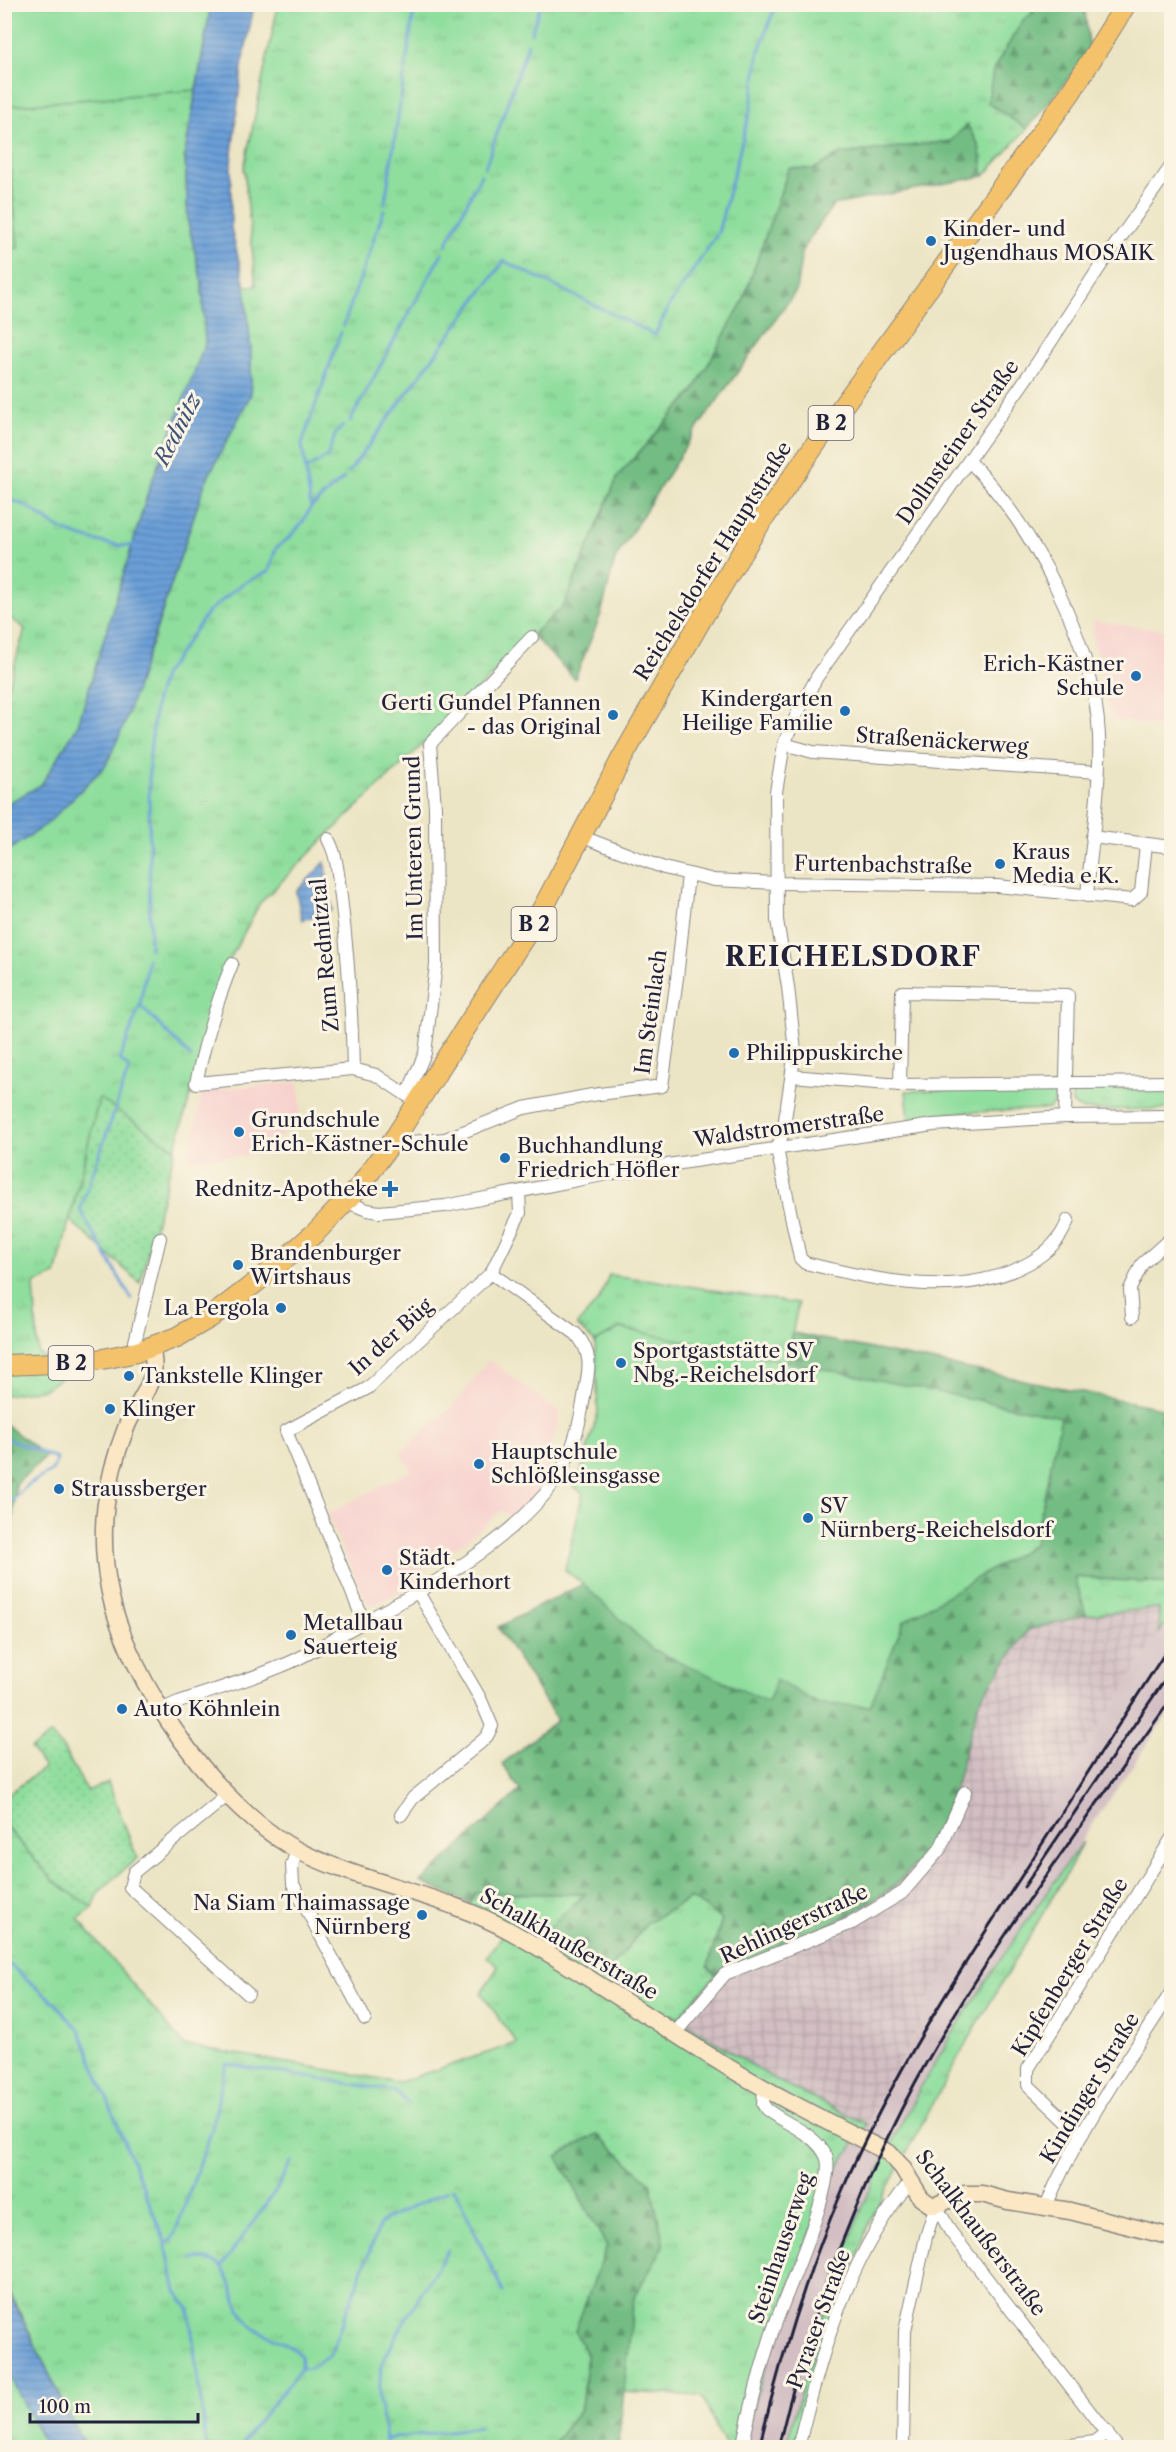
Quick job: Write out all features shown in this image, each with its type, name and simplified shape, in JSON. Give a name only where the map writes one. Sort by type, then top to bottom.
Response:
[{"type":"main road","name":"Reichelsdorfer Hauptstraße","points":[[4,1365],[83,1362],[144,1350],[182,1335],[211,1317],[304,1243],[347,1202],[396,1136],[412,1099],[543,908],[667,679],[755,531],[826,429],[1071,92],[1126,4]]},
{"type":"main road","name":"Schalkhaußerstraße","points":[[144,1350],[154,1365],[153,1376],[124,1431],[107,1490],[103,1533],[109,1590],[120,1630],[135,1664],[161,1710],[228,1795],[265,1828],[297,1850],[452,1905],[492,1922],[606,1988],[764,2089],[889,2153],[897,2160],[921,2198],[927,2203],[936,2205]]},
{"type":"main road","points":[[936,2205],[973,2193],[1046,2206],[1172,2237]]},
{"type":"street","name":"Dollnsteiner Straße","points":[[777,1149],[783,1132],[795,1051],[777,920],[776,792],[784,744],[796,714],[817,677],[1037,363],[1101,265],[1172,165]]},
{"type":"street","points":[[969,460],[1008,504],[1034,542],[1073,626],[1094,699],[1099,736],[1087,896]]},
{"type":"street","name":"Im Unteren Grund","points":[[412,1099],[425,1053],[436,965],[435,807],[430,744],[532,637]]},
{"type":"street","name":"Straßenäckerweg","points":[[784,744],[813,752],[1097,772]]},
{"type":"street","name":"Furtenbachstraße","points":[[580,836],[664,868],[714,880],[776,884],[963,885],[1132,900],[1141,891],[1146,844]]},
{"type":"street","points":[[1092,837],[1172,847]]},
{"type":"street","name":"Zum Rednitztal","points":[[328,839],[335,852],[343,915],[351,1000],[353,1069]]},
{"type":"street","name":"Im Steinlach","points":[[396,1136],[411,1142],[446,1139],[524,1108],[592,1095],[662,1086],[688,875]]},
{"type":"street","points":[[232,964],[218,997],[196,1083],[353,1069],[376,1075],[412,1099]]},
{"type":"street","points":[[900,1086],[902,992],[1068,995],[1065,1117]]},
{"type":"street","name":"Waldstromerstraße","points":[[792,1076],[900,1086],[1172,1082]]},
{"type":"street","name":"Waldstromerstraße","points":[[347,1202],[379,1212],[445,1206],[608,1174],[933,1125],[1065,1117],[1172,1116]]},
{"type":"street","points":[[777,1149],[796,1249],[805,1263],[869,1278],[936,1284],[975,1282],[1007,1274],[1034,1261],[1056,1243],[1064,1232],[1068,1220]]},
{"type":"street","name":"In der Büg","points":[[364,1622],[286,1431],[368,1388],[491,1273],[520,1213],[519,1192]]},
{"type":"street","points":[[144,1350],[135,1342],[160,1238]]},
{"type":"street","points":[[1132,1317],[1130,1289],[1142,1264],[1172,1238]]},
{"type":"street","points":[[161,1710],[281,1667],[419,1594],[471,1561],[546,1493],[563,1466],[582,1411],[589,1362],[586,1345],[576,1334],[491,1273]]},
{"type":"street","points":[[401,1815],[413,1797],[481,1742],[492,1726],[488,1713],[419,1594]]},
{"type":"street","name":"Rehlingerstraße","points":[[675,2033],[725,1974],[852,1923],[902,1893],[940,1849],[965,1792]]},
{"type":"street","points":[[228,1795],[134,1872],[130,1887],[248,1994]]},
{"type":"street","name":"Kipfenberger Straße","points":[[1083,2133],[1070,2125],[1028,2085],[1028,2069],[1172,1839]]},
{"type":"street","points":[[297,1850],[291,1865],[293,1884],[365,2019]]},
{"type":"street","name":"Kindinger Straße","points":[[1046,2206],[1083,2133],[1172,1991]]},
{"type":"street","name":"Steinhauserweg","points":[[741,2448],[772,2332],[823,2197],[829,2168],[826,2156],[809,2135],[766,2109],[763,2104],[764,2089]]},
{"type":"street","name":"Pyraser Straße","points":[[798,2448],[817,2372],[861,2254],[895,2201],[911,2181]]},
{"type":"street","points":[[903,2448],[905,2331],[926,2237],[936,2205]]},
{"type":"street","name":"Schalkhaußerstraße","points":[[936,2205],[950,2231],[1118,2448]]},
{"type":"street","points":[[1049,2448],[1094,2442],[1107,2432]]},
{"type":"shaded area","name":"Erich-Kästner Schule","points":[[1094,621],[1171,631],[1171,729],[1111,719],[1092,634]]},
{"type":"shaded area","name":"Grundschule Erich-Kästner-Schule","points":[[299,1082],[301,1110],[266,1154],[188,1159],[203,1090]]},
{"type":"shaded area","name":"Hauptschule Schlößleinsgasse","points":[[489,1360],[561,1413],[548,1458],[550,1470],[536,1492],[510,1517],[502,1510],[464,1542],[418,1573],[422,1581],[374,1605],[367,1603],[327,1514],[412,1470],[400,1453],[454,1405]]},
{"type":"shaded area","points":[[1159,1607],[1160,1632],[930,1995],[926,2014],[867,2124],[778,2081],[678,2018],[716,1975],[848,1916],[896,1886],[933,1844],[955,1787],[979,1701],[1028,1630],[1086,1615]]},
{"type":"shaded area","points":[[1171,1615],[1171,1709],[998,1963],[905,2116],[840,2264],[785,2447],[741,2448],[788,2293],[832,2176],[867,2124],[926,2015],[930,1995]]},
{"type":"green space","points":[[5,5],[211,5],[196,90],[5,106]]},
{"type":"green space","points":[[278,5],[1030,5],[1033,12],[988,103],[1027,129],[984,176],[979,146],[951,141],[841,154],[814,169],[789,169],[743,301],[693,392],[618,476],[564,605],[260,903],[229,961],[175,1149],[99,1099],[56,1275],[34,1284],[38,1353],[68,1372],[45,1389],[5,1395],[4,853],[48,823],[151,646],[205,483],[251,394],[251,351],[245,286],[256,286],[244,168]]},
{"type":"green space","points":[[1030,5],[1084,5],[1090,52],[1027,129],[988,103],[993,70],[1023,20],[1033,13]]},
{"type":"green space","points":[[196,90],[185,154],[188,222],[202,283],[205,344],[150,486],[78,725],[41,786],[5,805],[4,700],[25,629],[4,613],[4,249],[18,247],[5,106]]},
{"type":"green space","points":[[5,110],[18,248],[4,249]]},
{"type":"green space","points":[[967,124],[979,146],[984,176],[833,205],[802,250],[796,291],[694,433],[615,559],[601,614],[575,679],[532,635],[564,605],[618,476],[693,392],[743,301],[789,168],[814,169],[841,154],[951,141]]},
{"type":"green space","points":[[1171,1085],[1171,1109],[1082,1110],[1072,1103],[1072,1087]]},
{"type":"green space","points":[[1056,1087],[1056,1100],[1049,1109],[951,1113],[909,1120],[906,1091]]},
{"type":"green space","points":[[99,1098],[175,1149],[140,1283],[70,1220]]},
{"type":"green space","points":[[609,1275],[798,1304],[787,1362],[620,1328],[595,1342],[577,1325],[599,1300]]},
{"type":"green space","name":"SV Nürnberg-Reichelsdorf","points":[[620,1328],[1061,1417],[1034,1544],[904,1621],[870,1706],[819,1704],[776,1680],[768,1702],[652,1649],[565,1570],[583,1493],[573,1486],[581,1471],[598,1413],[595,1342]]},
{"type":"green space","points":[[793,1333],[1171,1410],[1171,1584],[1075,1577],[1086,1615],[1028,1630],[979,1701],[955,1787],[933,1844],[895,1886],[848,1916],[716,1975],[708,1966],[722,1919],[691,1898],[648,1922],[606,1974],[539,1937],[585,1894],[475,1893],[470,1904],[421,1882],[520,1790],[502,1764],[557,1720],[498,1627],[583,1584],[652,1649],[768,1701],[776,1679],[819,1704],[870,1706],[904,1621],[1034,1544],[1061,1417],[787,1362]]},
{"type":"green space","points":[[5,1424],[46,1456],[16,1484],[5,1613]]},
{"type":"green space","points":[[1074,1577],[1171,1584],[1171,1615],[1160,1632],[1159,1608],[1086,1615]]},
{"type":"green space","points":[[51,1734],[64,1750],[88,1792],[108,1782],[137,1858],[99,1892],[93,1908],[54,1881],[5,1825],[5,1793],[11,1792],[44,1768],[31,1749]]},
{"type":"green space","points":[[4,1825],[54,1881],[93,1908],[78,1919],[184,2045],[399,2082],[517,2043],[481,1993],[498,1967],[487,1957],[502,1936],[470,1904],[475,1893],[586,1894],[606,1974],[648,1922],[691,1898],[722,1919],[708,1966],[716,1975],[678,2018],[671,2014],[778,2081],[867,2124],[832,2176],[788,2293],[741,2447],[726,2447],[701,2396],[623,2392],[634,2297],[664,2245],[557,2156],[607,2246],[575,2331],[587,2356],[581,2408],[551,2447],[85,2447],[5,2282]]},
{"type":"green space","points":[[1082,1842],[1071,1866],[966,2043],[869,2222],[793,2447],[785,2448],[836,2279],[885,2156],[945,2045],[1012,1942]]},
{"type":"green space","points":[[597,2134],[650,2182],[664,2245],[634,2297],[618,2447],[551,2447],[581,2408],[587,2356],[575,2331],[607,2246],[557,2156]]},
{"type":"green space","points":[[4,2367],[7,2370],[46,2447],[5,2447]]},
{"type":"water","name":"Rednitz","points":[[211,5],[254,5],[242,67],[231,163],[231,228],[245,286],[251,351],[251,394],[205,483],[124,725],[106,765],[48,823],[5,853],[5,805],[41,785],[78,725],[150,486],[205,344],[202,283],[188,222],[185,154]]},
{"type":"water","points":[[325,862],[332,910],[302,920],[296,892]]},
{"type":"water","points":[[4,2282],[85,2447],[46,2447],[5,2367]]},
{"type":"waterway","points":[[385,203],[415,4]]},
{"type":"waterway","points":[[531,33],[541,4]]},
{"type":"waterway","points":[[349,472],[504,261],[655,335],[669,306],[718,233],[751,107],[759,51],[776,4]]},
{"type":"waterway","points":[[485,168],[528,44]]},
{"type":"waterway","points":[[446,245],[481,175]]},
{"type":"waterway","points":[[343,327],[384,210]]},
{"type":"waterway","points":[[350,421],[442,253]]},
{"type":"waterway","points":[[311,507],[302,444],[341,332]]},
{"type":"waterway","points":[[305,470],[327,457],[336,433],[344,425]]},
{"type":"waterway","points":[[150,949],[149,762],[156,700],[163,676],[208,612],[242,584],[269,571],[276,548],[302,523],[311,507],[344,478]]},
{"type":"waterway","points":[[4,499],[26,506],[54,525],[71,533],[106,543],[135,545]]},
{"type":"waterway","points":[[131,1298],[80,1210],[129,1069],[120,1059],[140,1005],[148,959]]},
{"type":"waterway","points":[[140,1005],[191,1057]]},
{"type":"waterway","points":[[4,1437],[57,1459],[52,1471],[28,1485],[4,1508]]},
{"type":"waterway","points":[[4,1960],[55,2003],[80,2031],[165,2242],[176,2291],[189,2309],[207,2448]]},
{"type":"waterway","points":[[165,2242],[170,2242],[175,2233],[212,2129],[226,2064],[395,2091],[409,2104]]},
{"type":"waterway","points":[[222,2266],[276,2190],[291,2162]]},
{"type":"waterway","points":[[452,2189],[455,2190],[503,2292]]},
{"type":"waterway","points":[[240,2448],[253,2428],[301,2369],[311,2368],[330,2355],[380,2224],[388,2218],[447,2191]]},
{"type":"waterway","points":[[388,2448],[379,2399],[381,2366],[402,2325],[448,2250]]},
{"type":"waterway","points":[[192,2259],[206,2259],[217,2263],[224,2270],[240,2311],[247,2321],[258,2330],[295,2350],[301,2356],[301,2369]]},
{"type":"waterway","points":[[385,2439],[480,2427]]},
{"type":"railway","points":[[759,2448],[785,2349],[805,2285],[842,2191],[882,2106],[952,1984],[1172,1642]]},
{"type":"railway","points":[[1024,1887],[1172,1669]]},
{"type":"railway","points":[[778,2448],[803,2354],[835,2261],[872,2171],[915,2083],[943,2033],[1005,1935],[1172,1698]]},
{"type":"place","name":"Kinder- und Jugendhaus MOSAIK","points":[[931,241]]},
{"type":"place","name":"Erich-Kästner Schule","points":[[1136,676]]},
{"type":"place","name":"Kindergarten Heilige Familie","points":[[845,711]]},
{"type":"place","name":"Gerti Gundel Pfannen - das Original","points":[[613,715]]},
{"type":"place","name":"Kraus Media e.K.","points":[[1000,864]]},
{"type":"place","name":"Philippuskirche","points":[[734,1053]]},
{"type":"place","name":"Grundschule Erich-Kästner-Schule","points":[[239,1132]]},
{"type":"place","name":"Buchhandlung Friedrich Höfler","points":[[505,1158]]},
{"type":"place","name":"Rednitz-Apotheke","points":[[390,1189]]},
{"type":"place","name":"Brandenburger Wirtshaus","points":[[238,1265]]},
{"type":"place","name":"La Pergola","points":[[281,1308]]},
{"type":"place","name":"Sportgaststätte SV Nbg.-Reichelsdorf","points":[[621,1363]]},
{"type":"place","name":"Tankstelle Klinger","points":[[129,1376]]},
{"type":"place","name":"Klinger","points":[[110,1409]]},
{"type":"place","name":"Hauptschule Schlößleinsgasse","points":[[479,1464]]},
{"type":"place","name":"Straussberger","points":[[59,1489]]},
{"type":"place","name":"SV Nürnberg-Reichelsdorf","points":[[808,1518]]},
{"type":"place","name":"Städt. Kinderhort","points":[[387,1570]]},
{"type":"place","name":"Metallbau Sauerteig","points":[[291,1635]]},
{"type":"place","name":"Auto Köhnlein","points":[[122,1709]]},
{"type":"place","name":"Na Siam Thaimassage Nürnberg","points":[[422,1915]]},
{"type":"district","name":"REICHELSDORF","points":[[853,957]]}]
